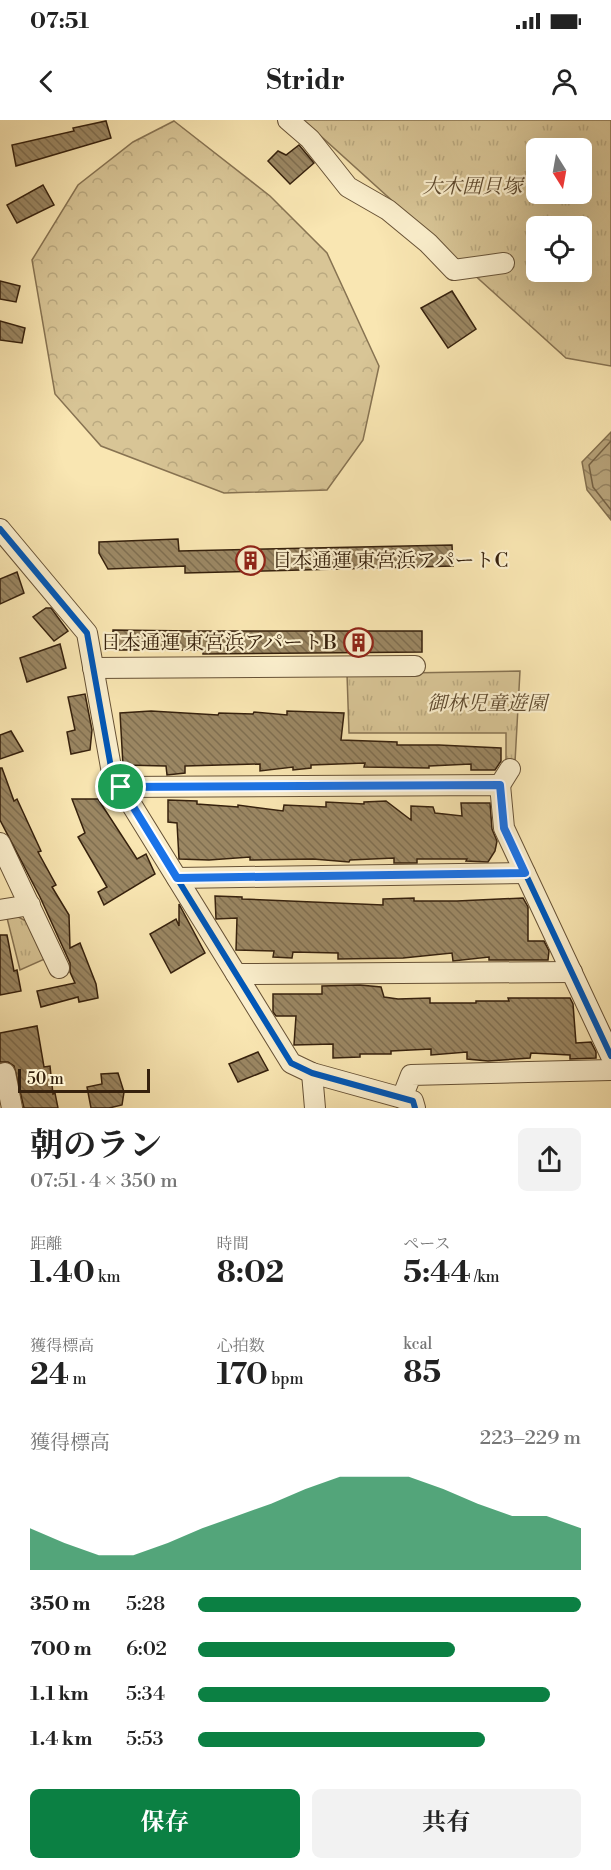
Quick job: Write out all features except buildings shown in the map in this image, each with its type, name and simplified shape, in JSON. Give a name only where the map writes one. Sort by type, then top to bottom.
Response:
[{"type":"street","points":[[288,120],[310,139],[348,187],[388,210],[428,243],[454,270],[504,263]]},
{"type":"street","points":[[0,529],[87,633],[112,773],[291,1063],[312,1073],[408,1103],[411,1075],[611,1070]]},
{"type":"street","points":[[93,668],[415,666]]},
{"type":"street","points":[[121,787],[505,777],[504,828],[611,1056]]},
{"type":"street","points":[[0,843],[59,968]]},
{"type":"street","points":[[177,878],[525,873]]},
{"type":"street","points":[[0,910],[30,905]]},
{"type":"street","points":[[236,974],[572,972]]},
{"type":"street","points":[[5,1072],[12,1108]]},
{"type":"street","points":[[312,1073],[315,1108]]},
{"type":"green space","name":"大木囲貝塚","points":[[303,120],[611,120],[611,366],[566,358]]},
{"type":"green space","points":[[174,121],[270,196],[327,253],[379,366],[363,440],[327,490],[224,493],[101,446],[55,394],[32,260],[78,185],[133,142]]},
{"type":"green space","name":"御林児童遊園","points":[[520,671],[515,762],[506,762],[506,733],[349,733],[347,674]]},
{"type":"green space","points":[[5,910],[26,921],[47,958],[20,970]]},
{"type":"water","points":[[611,432],[611,520],[587,490],[582,462]]},
{"type":"cycle path","points":[[0,529],[87,633],[112,773],[291,1063],[312,1073],[413,1101],[415,1108]]},
{"type":"cycle path","points":[[121,787],[500,785],[504,828],[611,1056]]},
{"type":"place","name":"日本通運 東宮浜アパートC","points":[[251,560]]},
{"type":"place","name":"日本通運 東宮浜アパートB","points":[[358,642]]},
{"type":"route","points":[[500,785],[504,828],[525,873],[177,878],[121,787],[500,785]]}]
